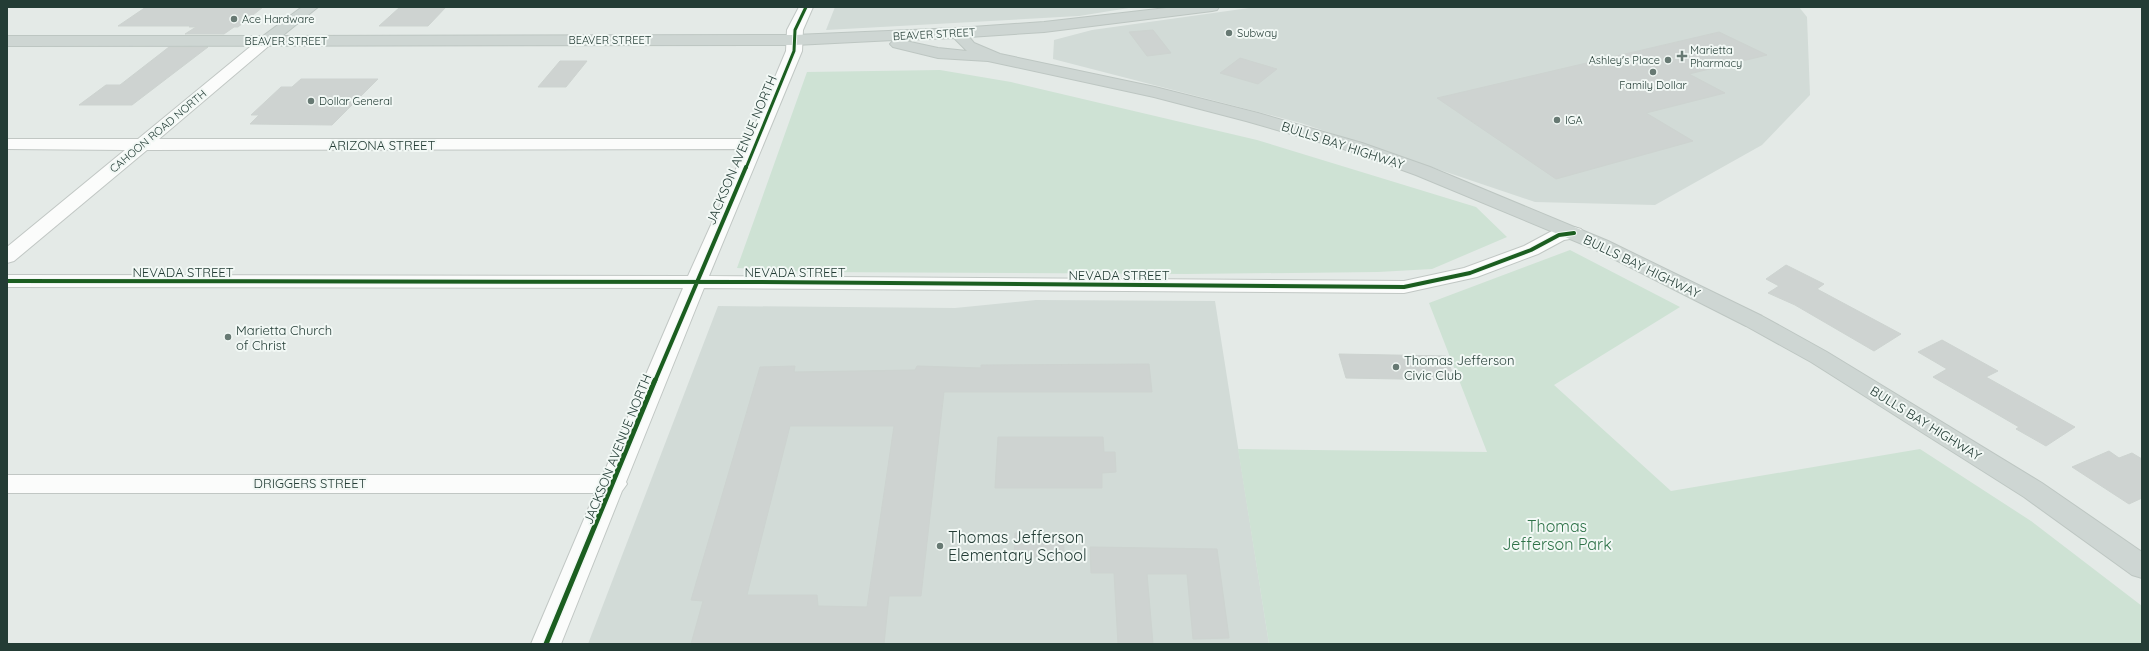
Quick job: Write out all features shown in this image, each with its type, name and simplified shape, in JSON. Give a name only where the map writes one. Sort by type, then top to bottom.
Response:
[{"type":"main road","name":"CAHOON ROAD NORTH","points":[[266,41],[311,7]]},
{"type":"main road","name":"BEAVER STREET","points":[[7,42],[795,40],[869,38],[1044,27],[1212,7]]},
{"type":"main road","points":[[1019,53],[1020,40],[1044,27]]},
{"type":"main road","name":"BULLS BAY HIGHWAY","points":[[958,33],[969,46],[995,58],[1019,53],[1349,145],[1424,171],[1602,245],[1754,321],[1818,358],[2033,490],[2142,567]]},
{"type":"main road","points":[[869,38],[938,53],[995,58]]},
{"type":"street","name":"JACKSON AVENUE NORTH","points":[[546,644],[614,484],[696,282],[756,144],[794,51],[795,30],[806,7]]},
{"type":"street","name":"CAHOON ROAD NORTH","points":[[7,257],[266,41]]},
{"type":"street","name":"ARIZONA STREET","points":[[7,144],[756,144]]},
{"type":"street","name":"NEVADA STREET","points":[[7,281],[696,282],[1404,287],[1470,273],[1531,250],[1559,235],[1574,233]]},
{"type":"street","name":"DRIGGERS STREET","points":[[7,484],[614,484]]},
{"type":"shaded area","points":[[835,7],[1135,7],[1079,16],[826,30]]},
{"type":"shaded area","points":[[1256,7],[1799,7],[1807,17],[1810,95],[1762,145],[1655,205],[1535,202],[1301,123],[1053,59],[1054,40],[1092,30]]},
{"type":"shaded area","name":"Thomas Jefferson Elementary School","points":[[1036,300],[1215,301],[1269,644],[588,644],[718,306],[955,308]]},
{"type":"green space","points":[[940,70],[1011,82],[1257,140],[1476,207],[1507,237],[1432,269],[1378,272],[1187,274],[808,272],[737,268],[807,72]]},
{"type":"green space","name":"Thomas Jefferson Park","points":[[1570,250],[1680,307],[1554,385],[1671,491],[1920,449],[2031,521],[2142,606],[2142,644],[1269,644],[1238,449],[1487,452],[1429,303]]},
{"type":"building","points":[[146,7],[263,7],[238,27],[234,27],[224,34],[185,34],[196,27],[189,27],[190,26],[118,26]]},
{"type":"building","points":[[400,7],[446,7],[428,26],[379,26]]},
{"type":"building","points":[[1153,30],[1171,53],[1147,56],[1129,32]]},
{"type":"building","points":[[1719,32],[1767,55],[1689,74],[1725,93],[1646,113],[1693,141],[1556,179],[1437,98]]},
{"type":"building","points":[[169,47],[208,47],[132,105],[79,105],[106,85],[120,85]]},
{"type":"building","points":[[1240,58],[1277,69],[1258,84],[1220,73]]},
{"type":"building","points":[[560,61],[587,61],[566,87],[538,87]]},
{"type":"building","name":"Dollar General","points":[[301,79],[378,79],[332,125],[250,124],[259,115],[251,115],[281,87],[292,87]]},
{"type":"building","points":[[1786,265],[1824,284],[1817,289],[1901,334],[1874,351],[1795,305],[1768,293],[1779,286],[1766,279]]},
{"type":"building","points":[[1942,340],[1998,371],[1986,377],[2075,427],[2046,446],[2016,429],[2019,427],[1933,377],[1947,369],[1918,352]]},
{"type":"building","name":"Thomas Jefferson Civic Club","points":[[1339,354],[1446,356],[1455,380],[1346,378]]},
{"type":"building","points":[[1149,364],[1152,392],[944,392],[921,596],[889,596],[884,644],[691,644],[703,601],[691,600],[760,367],[795,366],[794,372],[915,370],[917,366],[981,368],[981,365]],"holes":[[[790,426],[894,426],[867,607],[818,606],[817,595],[747,595]]]},
{"type":"building","points":[[998,437],[1103,437],[1104,452],[1115,452],[1116,472],[1102,473],[1102,488],[995,488]]},
{"type":"building","points":[[2109,451],[2119,458],[2132,453],[2142,459],[2142,498],[2129,504],[2072,467]]},
{"type":"building","points":[[1015,533],[1064,533],[1064,558],[1014,558]]},
{"type":"building","points":[[1090,547],[1217,549],[1229,638],[1193,639],[1187,574],[1147,574],[1153,644],[1118,644],[1114,573],[1091,573]]},
{"type":"cycle path","points":[[546,644],[696,282],[756,144],[794,51],[795,30],[806,7]]},
{"type":"cycle path","points":[[7,281],[755,282],[1404,287],[1470,273],[1531,250],[1559,235],[1574,233]]},
{"type":"place","name":"Ace Hardware","points":[[234,19]]},
{"type":"place","name":"Subway","points":[[1229,33]]},
{"type":"place","name":"Marietta Pharmacy","points":[[1682,56]]},
{"type":"place","name":"Ashley's Place","points":[[1668,60]]},
{"type":"place","name":"Family Dollar","points":[[1653,72]]},
{"type":"place","name":"Dollar General","points":[[311,101]]},
{"type":"place","name":"IGA","points":[[1557,120]]},
{"type":"place","name":"Marietta Church of Christ","points":[[228,337]]},
{"type":"place","name":"Thomas Jefferson Civic Club","points":[[1396,367]]},
{"type":"place","name":"Thomas Jefferson Elementary School","points":[[940,546]]}]
